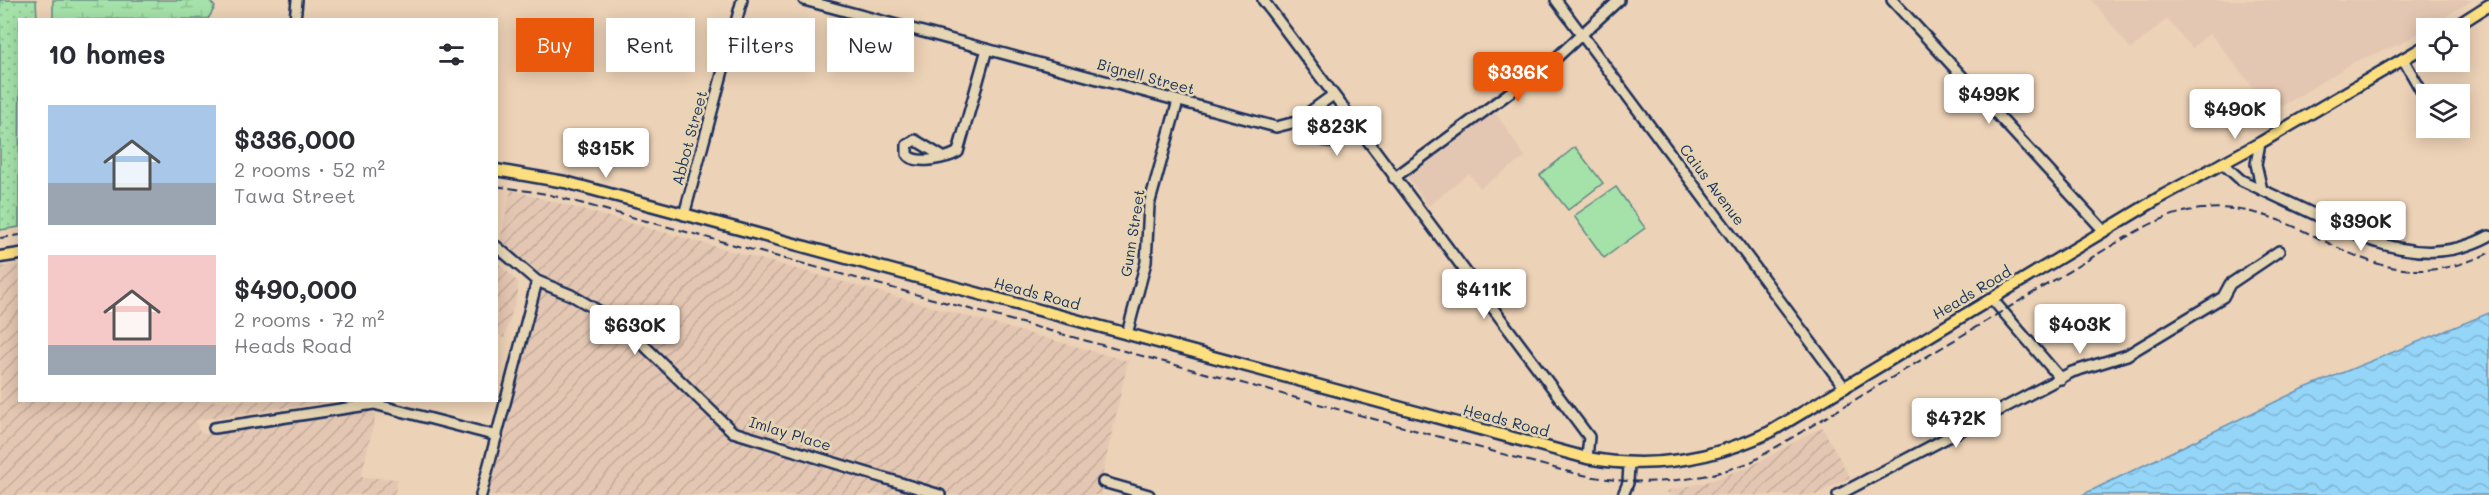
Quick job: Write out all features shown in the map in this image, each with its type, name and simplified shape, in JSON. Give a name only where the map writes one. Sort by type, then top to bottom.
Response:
[{"type":"main road","points":[[2469,18],[2489,5]]},
{"type":"main road","name":"Heads Road","points":[[498,170],[550,178],[1587,458],[1629,464],[1684,461],[1724,452],[1770,432],[2104,231],[2416,51]]},
{"type":"main road","points":[[0,257],[18,254]]},
{"type":"street","points":[[295,18],[297,0]]},
{"type":"street","name":"Abbot Street","points":[[684,215],[742,0]]},
{"type":"street","name":"Bignell Street","points":[[804,0],[1276,128],[1296,122],[1333,95]]},
{"type":"street","points":[[1263,0],[1588,437],[1587,458]]},
{"type":"street","name":"Caius Avenue","points":[[1556,0],[1845,388]]},
{"type":"street","points":[[1394,178],[1555,59],[1619,0]]},
{"type":"street","points":[[1892,0],[2104,231]]},
{"type":"street","points":[[943,158],[958,152],[962,145],[987,49]]},
{"type":"street","points":[[2403,59],[2417,84]]},
{"type":"street","name":"Gunn Street","points":[[1127,334],[1146,262],[1149,205],[1178,101]]},
{"type":"street","points":[[1308,136],[1335,144],[1357,127]]},
{"type":"street","points":[[2260,143],[2256,164],[2262,190]]},
{"type":"street","points":[[2222,163],[2234,176],[2262,190],[2367,239],[2409,252],[2443,252],[2489,236]]},
{"type":"street","name":"Imlay Place","points":[[498,248],[537,281],[571,295],[623,326],[733,432],[940,495]]},
{"type":"street","points":[[1838,495],[2080,369],[2127,355],[2223,297],[2230,284],[2279,251]]},
{"type":"street","points":[[481,495],[537,281]]},
{"type":"street","points":[[1992,299],[2061,379]]},
{"type":"street","points":[[214,428],[374,404],[497,435]]},
{"type":"street","points":[[1623,495],[1628,483],[1629,464]]},
{"type":"street","points":[[1103,482],[1149,495]]},
{"type":"shaded area","points":[[2092,0],[2473,0],[2443,18],[2416,18],[2416,34],[2400,44],[2354,62],[2273,112],[2210,33],[2192,48],[2167,19],[2131,49]]},
{"type":"shaded area","points":[[1494,110],[1525,157],[1480,188],[1469,174],[1428,206],[1407,176]]},
{"type":"shaded area","points":[[511,190],[1128,361],[1102,477],[1102,495],[488,495],[538,305],[543,276],[500,241]]},
{"type":"shaded area","points":[[498,263],[518,282],[518,293],[504,338],[498,335]]},
{"type":"shaded area","points":[[18,264],[18,402],[328,402],[196,421],[199,431],[205,434],[369,412],[376,414],[361,477],[398,479],[394,495],[0,495],[0,267]]},
{"type":"shaded area","points":[[1822,427],[1850,477],[1816,495],[1670,495],[1666,491],[1707,482],[1751,466]]},
{"type":"green space","points":[[0,0],[36,0],[37,18],[18,18],[18,227],[0,230]]},
{"type":"green space","points":[[53,0],[209,0],[215,7],[209,18],[53,18]]},
{"type":"green space","points":[[1575,147],[1603,183],[1568,210],[1540,175]]},
{"type":"green space","points":[[1616,187],[1645,228],[1604,258],[1574,216]]},
{"type":"water","points":[[2489,313],[2489,495],[2082,495],[2300,390]]},
{"type":"railway","points":[[498,186],[547,194],[1565,471],[1613,480],[1637,481],[1683,479],[1730,469],[1753,461],[2118,242],[2152,223],[2177,214],[2202,209],[2242,210],[2277,220],[2373,262],[2407,269],[2445,268],[2489,253]]},
{"type":"railway","points":[[0,238],[18,235]]}]
